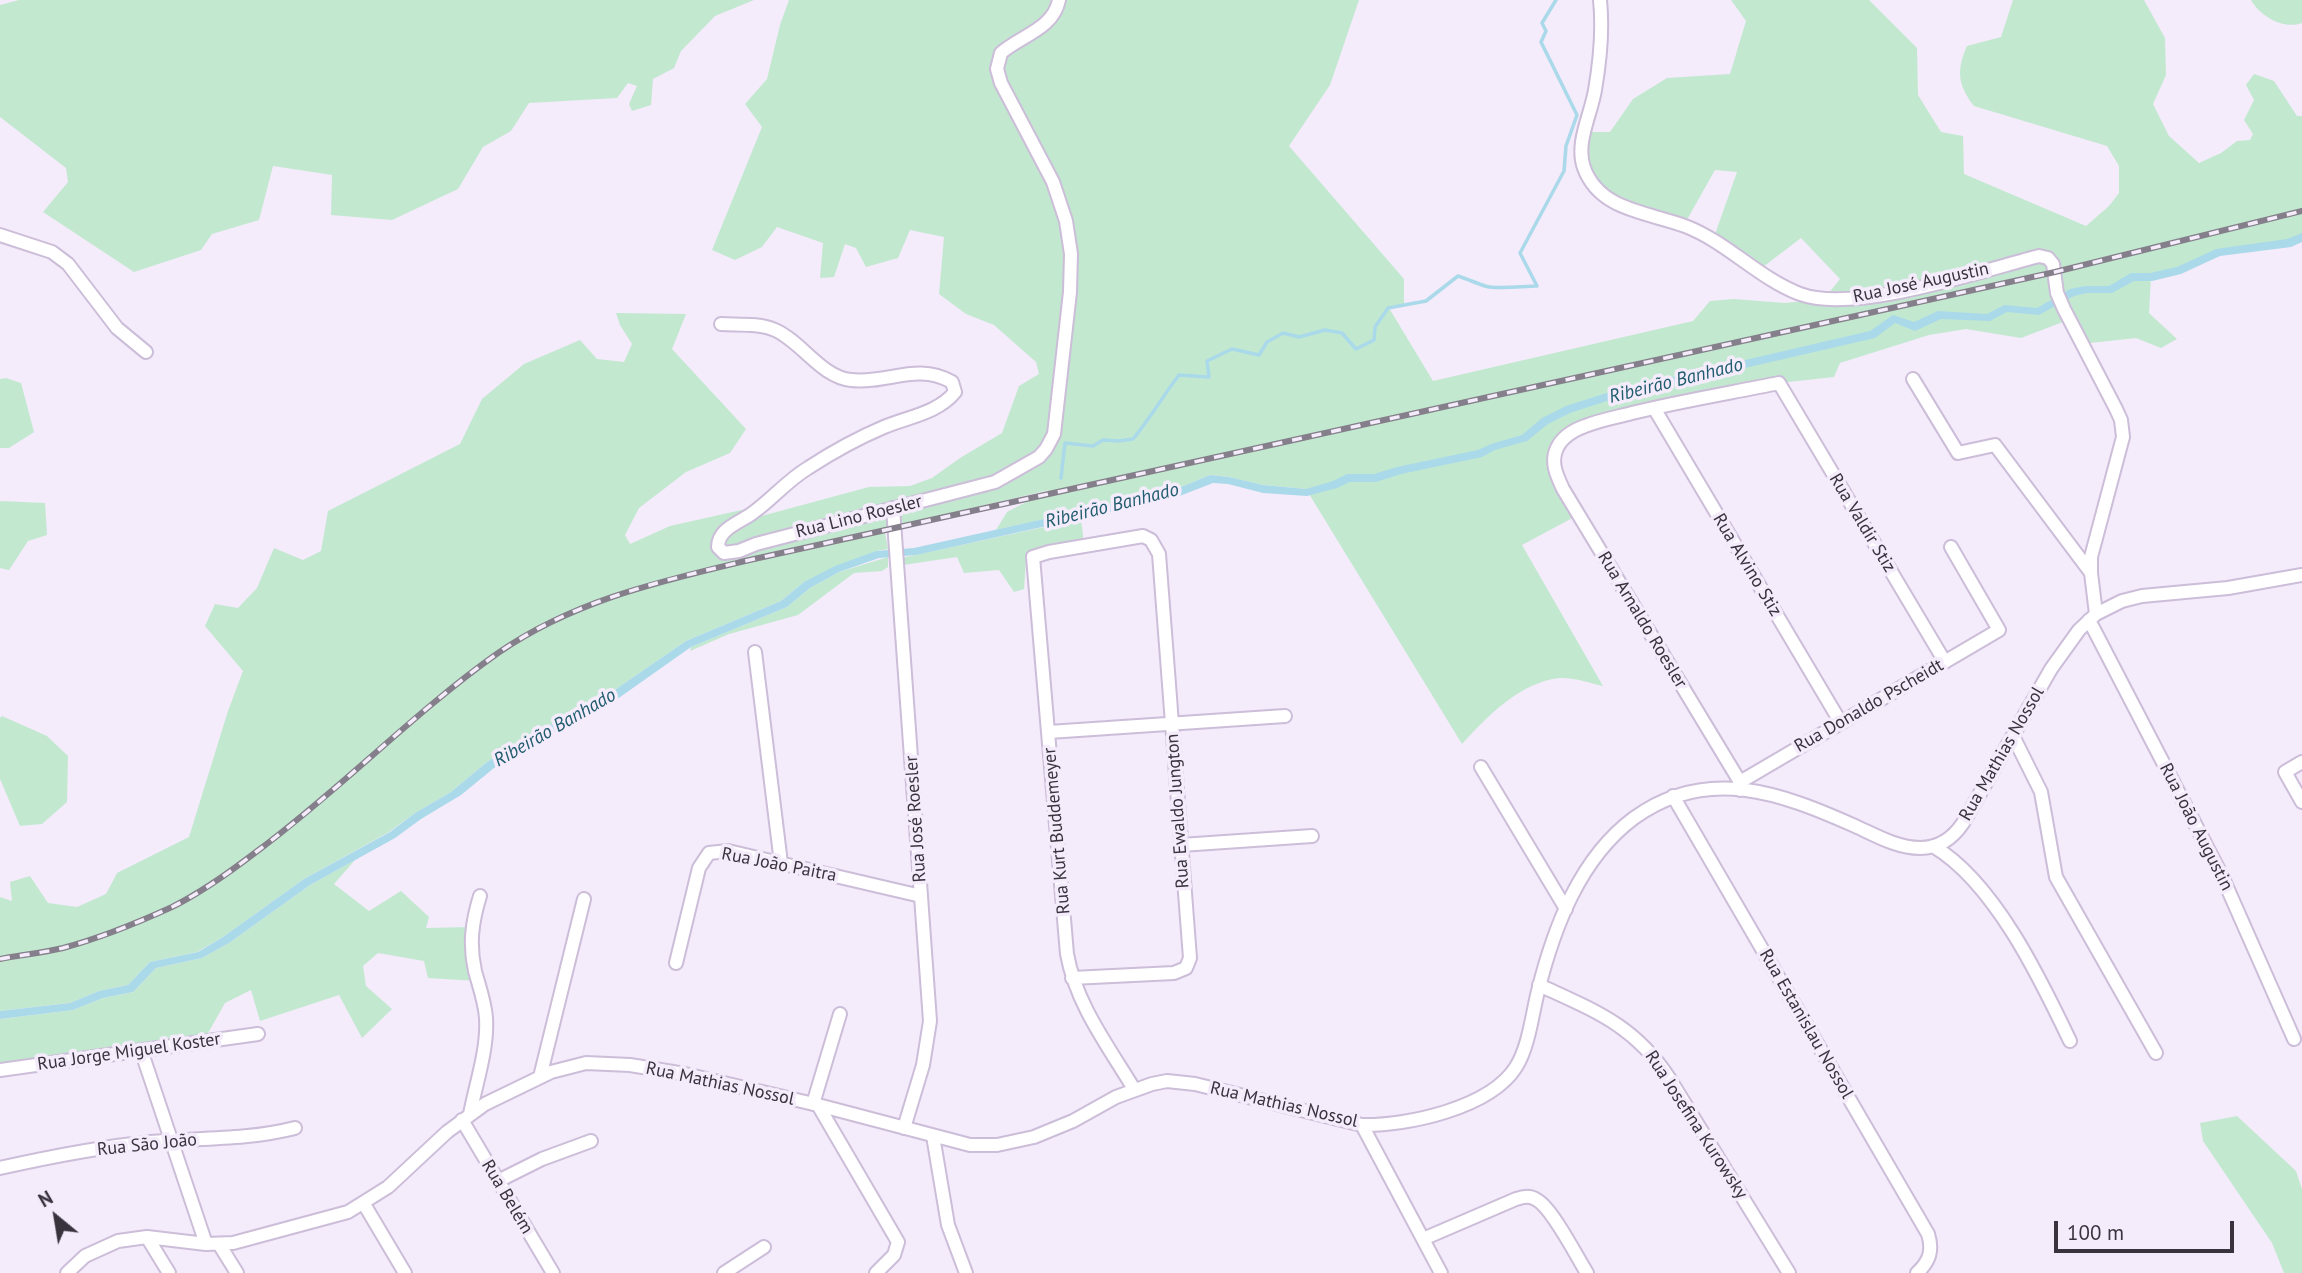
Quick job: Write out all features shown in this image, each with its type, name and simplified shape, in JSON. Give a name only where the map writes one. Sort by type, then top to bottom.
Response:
[{"type":"street","name":"Rua Lino Roesler","points":[[721,324],[750,325],[774,330],[800,346],[829,372],[849,380],[883,379],[919,372],[940,376],[952,382],[955,392],[946,402],[883,427],[808,468],[764,505],[723,531],[718,538],[718,547],[724,552],[739,551],[756,544],[973,489],[1011,475],[1039,457],[1054,434],[1070,292],[1071,254],[1066,221],[1054,182],[1012,105],[997,69],[1001,53],[1050,21],[1059,0]]},
{"type":"street","name":"Rua José Augustin","points":[[1600,0],[1598,76],[1581,157],[1591,181],[1612,203],[1698,231],[1779,283],[1812,298],[1840,299],[1876,295],[1932,284],[2039,256],[2048,258],[2053,264],[2057,293],[2123,428],[2094,541],[2091,573],[2092,617]]},
{"type":"street","points":[[0,235],[52,252],[68,264],[117,328],[146,352]]},
{"type":"street","points":[[1913,379],[1958,453],[1995,445],[2091,573]]},
{"type":"street","name":"Rua Valdir Stiz","points":[[1654,408],[1779,383],[1945,662]]},
{"type":"street","name":"Rua Arnaldo Roesler","points":[[1654,408],[1585,426],[1564,438],[1557,447],[1555,470],[1563,489],[1740,786]]},
{"type":"street","name":"Rua Alvino Stiz","points":[[1654,408],[1841,723]]},
{"type":"street","name":"Rua José Roesler","points":[[893,508],[929,1003],[929,1036],[904,1128]]},
{"type":"street","name":"Rua Kurt Buddemeyer","points":[[1134,1089],[1091,1018],[1072,978],[1067,954],[1033,557],[1143,536],[1151,540]]},
{"type":"street","name":"Rua Ewaldo Jungton","points":[[1072,978],[1174,973],[1186,968],[1190,958],[1159,554],[1151,540]]},
{"type":"street","name":"Rua Donaldo Pscheidt","points":[[1740,786],[1999,630],[1951,547]]},
{"type":"street","name":"Rua Mathias Nossol","points":[[67,1273],[85,1256],[118,1241],[147,1237],[213,1244],[244,1241],[333,1216],[363,1203],[388,1187],[466,1117],[540,1077],[586,1063],[630,1065],[685,1074],[970,1145],[1015,1141],[1064,1125],[1134,1089],[1167,1081],[1181,1081],[1362,1125],[1390,1124],[1429,1116],[1469,1101],[1495,1088],[1506,1079],[1520,1058],[1539,985],[1578,883],[1600,850],[1633,819],[1673,796],[1740,786],[1802,803],[1904,846],[1933,846],[1951,837],[1964,823],[2051,669],[2079,630],[2092,617],[2122,601],[2142,596],[2228,588],[2302,575]]},
{"type":"street","name":"Rua João Augustin","points":[[2092,617],[2222,876],[2294,1039]]},
{"type":"street","points":[[755,652],[781,863]]},
{"type":"street","points":[[1049,732],[1285,716]]},
{"type":"street","points":[[2013,736],[2041,792],[2056,877],[2156,1054]]},
{"type":"street","points":[[2302,762],[2285,772],[2302,802]]},
{"type":"street","points":[[1481,767],[1566,909]]},
{"type":"street","name":"Rua Estanislau Nossol","points":[[1673,796],[1928,1234],[1931,1254],[1917,1273]]},
{"type":"street","points":[[1181,845],[1312,836]]},
{"type":"street","points":[[1933,846],[1948,855],[1972,878],[2003,919],[2037,975],[2070,1041]]},
{"type":"street","name":"Rua João Paitra","points":[[676,963],[699,868],[709,853],[729,851],[921,896]]},
{"type":"street","points":[[466,1117],[486,1032],[486,1017],[471,942],[473,919],[480,896]]},
{"type":"street","points":[[540,1077],[584,899]]},
{"type":"street","name":"Rua Josefina Kurowsky","points":[[1539,985],[1608,1018],[1648,1049],[1670,1078],[1789,1273]]},
{"type":"street","points":[[840,1014],[816,1105],[898,1242],[894,1255],[876,1273]]},
{"type":"street","name":"Rua Jorge Miguel Koster","points":[[0,1070],[258,1034]]},
{"type":"street","points":[[142,1050],[172,1140],[213,1244],[237,1273]]},
{"type":"street","name":"Rua Belém","points":[[466,1117],[498,1181],[553,1273]]},
{"type":"street","points":[[1362,1125],[1441,1273]]},
{"type":"street","name":"Rua São João","points":[[0,1168],[81,1152],[172,1140],[258,1135],[295,1128]]},
{"type":"street","points":[[933,1136],[948,1225],[966,1273]]},
{"type":"street","points":[[498,1181],[542,1159],[591,1141]]},
{"type":"street","points":[[1423,1239],[1527,1196],[1538,1200],[1548,1211],[1587,1273]]},
{"type":"street","points":[[363,1203],[405,1273]]},
{"type":"street","points":[[147,1237],[169,1273]]},
{"type":"street","points":[[724,1273],[764,1247]]},
{"type":"green space","points":[[19,0],[754,0],[715,16],[681,51],[674,68],[653,79],[651,105],[632,111],[629,104],[637,86],[628,83],[617,98],[529,103],[511,131],[483,147],[458,189],[392,220],[331,215],[332,175],[273,166],[259,220],[212,234],[201,250],[134,272],[43,212],[68,182],[66,168],[0,117],[0,5]]},
{"type":"green space","points":[[789,0],[1359,0],[1330,85],[1289,146],[1404,279],[1404,306],[1389,308],[1433,381],[1693,321],[1710,301],[1734,299],[1785,303],[1824,299],[1840,279],[1801,238],[1759,270],[1713,240],[1737,172],[1715,170],[1684,225],[1620,206],[1585,172],[1585,132],[1610,132],[1633,99],[1667,78],[1730,74],[1746,21],[1731,0],[1869,0],[1917,48],[1918,95],[1941,132],[1963,136],[1964,174],[2086,226],[2109,206],[2119,193],[2119,166],[2107,146],[1974,106],[1960,78],[1961,63],[1967,46],[2001,37],[2013,0],[2144,0],[2165,38],[2166,75],[2153,104],[2169,136],[2199,163],[2221,153],[2237,141],[2250,140],[2253,134],[2244,120],[2254,100],[2246,85],[2254,74],[2274,81],[2297,116],[2302,116],[2302,237],[2217,253],[2151,277],[2149,313],[2177,339],[2161,348],[2136,338],[2081,344],[2068,320],[2021,338],[1966,329],[1929,335],[1840,363],[1834,377],[1779,383],[1585,426],[1555,455],[1578,515],[1522,545],[1603,686],[1560,678],[1531,686],[1494,712],[1462,744],[1306,489],[1263,485],[1210,475],[1174,490],[996,530],[1007,512],[1049,490],[790,551],[885,533],[888,549],[876,551],[804,582],[781,601],[686,641],[590,707],[541,729],[487,762],[451,792],[389,832],[304,879],[223,937],[197,952],[150,962],[128,985],[99,991],[70,1003],[0,1011],[0,897],[12,901],[10,882],[30,876],[48,903],[77,907],[106,894],[117,873],[189,837],[243,671],[205,626],[215,604],[238,608],[257,588],[274,548],[303,560],[321,551],[328,511],[460,444],[482,399],[524,364],[580,340],[597,359],[624,362],[632,344],[616,313],[686,314],[672,349],[746,429],[730,453],[686,472],[639,508],[625,535],[630,544],[670,526],[764,505],[743,521],[869,487],[910,486],[932,478],[1002,433],[1019,386],[1039,374],[1036,362],[994,325],[966,314],[939,294],[944,237],[910,230],[898,258],[866,267],[856,248],[845,244],[834,277],[820,278],[823,243],[777,227],[762,247],[735,260],[712,250],[762,127],[745,104],[767,79]]},
{"type":"green space","points":[[2251,0],[2302,0],[2302,23],[2287,25],[2273,20]]},
{"type":"green space","points":[[6,378],[21,383],[34,432],[9,448],[0,448],[0,379]]},
{"type":"green space","points":[[0,501],[45,503],[47,535],[28,541],[9,570],[0,568]]},
{"type":"green space","points":[[1081,519],[1084,544],[1032,553],[1026,560],[1024,589],[1014,592],[999,570],[964,573],[957,557],[903,565],[901,558]]},
{"type":"green space","points":[[888,557],[888,567],[882,571],[854,573],[798,615],[729,634],[690,651],[691,647],[787,607],[810,588],[839,572]]},
{"type":"green space","points":[[2,716],[47,736],[68,756],[67,802],[42,824],[20,826],[0,779]]},
{"type":"green space","points":[[355,860],[334,884],[369,911],[401,891],[429,917],[426,928],[471,927],[478,981],[428,978],[424,961],[378,953],[363,966],[366,986],[392,1009],[362,1038],[339,995],[260,1021],[251,990],[225,1003],[203,1042],[0,1070],[0,1019],[73,1010],[103,998],[133,992],[156,968],[202,958],[229,943],[310,885]]},
{"type":"green space","points":[[2237,1116],[2296,1171],[2302,1189],[2302,1273],[2284,1273],[2272,1243],[2203,1141],[2200,1123]]},
{"type":"water","name":"Ribeirão Banhado","points":[[2302,233],[2302,242],[2291,247],[2220,256],[2181,274],[2152,281],[2134,281],[2112,293],[2074,296],[2039,315],[2007,312],[1990,321],[1941,319],[1915,331],[1895,323],[1875,338],[1619,397],[1570,413],[1548,424],[1527,441],[1495,450],[1482,457],[1376,482],[1350,482],[1307,496],[1263,493],[1213,483],[1177,497],[916,555],[879,558],[839,572],[810,588],[787,607],[691,647],[596,714],[549,734],[494,768],[461,795],[395,838],[310,885],[229,943],[202,958],[156,968],[133,992],[103,998],[73,1010],[0,1019],[0,1011],[70,1003],[99,991],[128,985],[150,962],[198,952],[304,879],[390,832],[415,813],[451,792],[487,762],[541,729],[590,707],[686,641],[781,601],[804,582],[835,566],[876,551],[914,548],[1174,490],[1210,475],[1263,485],[1306,489],[1347,474],[1374,474],[1478,450],[1522,435],[1542,418],[1566,406],[1616,390],[1870,331],[1893,315],[1914,322],[1938,311],[1987,314],[2004,305],[2037,308],[2070,289],[2109,286],[2131,273],[2150,273],[2177,267],[2216,249],[2287,239]]},
{"type":"waterway","points":[[1061,478],[1065,443],[1093,446],[1103,440],[1133,439],[1179,375],[1209,377],[1207,361],[1232,349],[1259,355],[1267,342],[1283,333],[1299,337],[1325,330],[1342,333],[1356,349],[1374,340],[1375,327],[1388,308],[1426,301],[1458,276],[1490,287],[1537,286],[1520,253],[1564,171],[1566,146],[1577,115],[1541,42],[1546,31],[1542,23],[1556,0]]},
{"type":"railway","points":[[0,959],[55,950],[91,940],[145,919],[194,895],[287,828],[436,701],[498,653],[556,620],[617,595],[745,561],[2055,272],[2302,211]]}]
